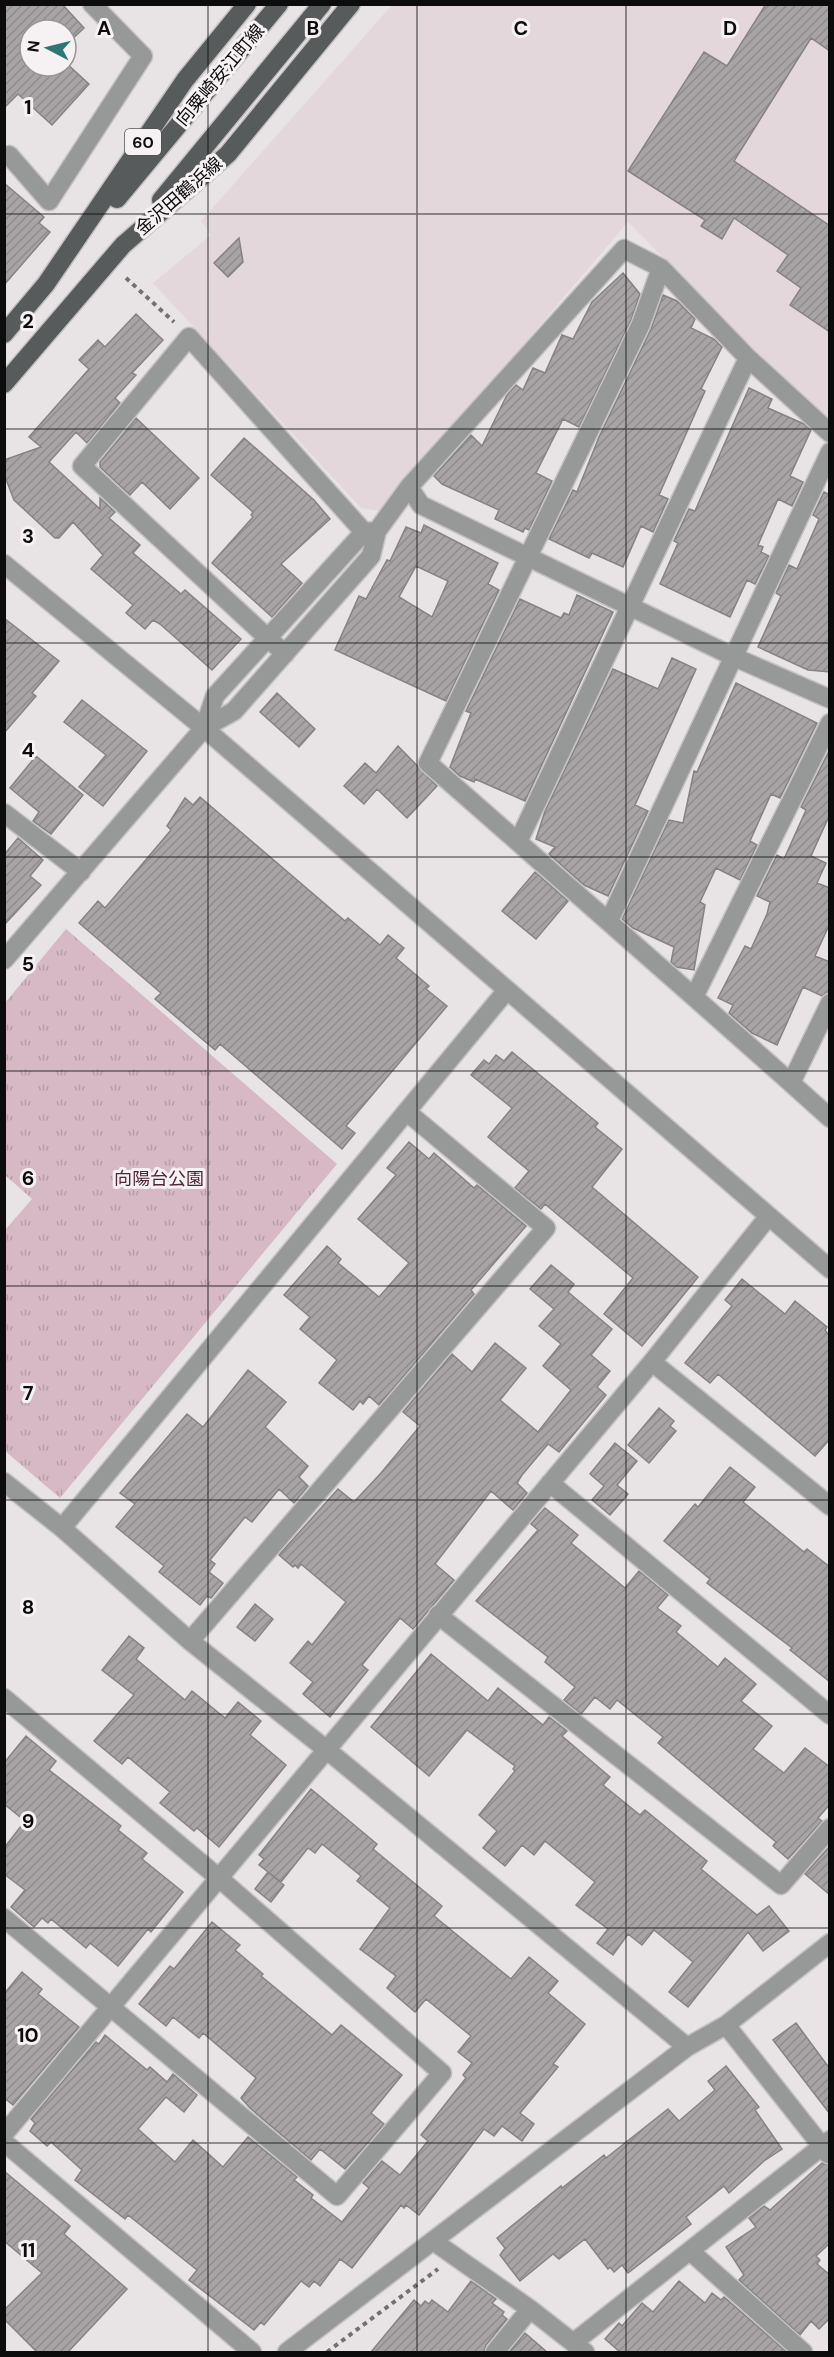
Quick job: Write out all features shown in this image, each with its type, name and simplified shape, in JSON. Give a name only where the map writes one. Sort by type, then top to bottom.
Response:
[{"type":"main road","name":"60","points":[[4,334],[46,284],[184,80],[247,4]]},
{"type":"main road","name":"向粟崎安江町線","points":[[46,284],[279,4]]},
{"type":"main road","name":"向粟崎安江町線","points":[[123,244],[219,132],[322,4]]},
{"type":"main road","name":"金沢田鶴浜線","points":[[4,384],[123,244],[228,154],[351,4]]},
{"type":"street","points":[[6,155],[49,201],[143,56],[92,4]]},
{"type":"street","points":[[204,728],[215,696],[370,531],[624,249],[661,268],[748,358],[830,433]]},
{"type":"street","points":[[661,268],[641,324],[428,763],[830,1118]]},
{"type":"street","points":[[4,960],[204,728],[234,711],[285,654],[371,556],[370,531],[189,337],[81,465],[285,654]]},
{"type":"street","points":[[518,842],[748,358]]},
{"type":"street","points":[[609,921],[830,452]]},
{"type":"street","points":[[409,487],[421,505],[734,657],[830,699]]},
{"type":"street","points":[[4,564],[204,728],[830,1269]]},
{"type":"street","points":[[694,998],[830,723]]},
{"type":"street","points":[[4,813],[81,872]]},
{"type":"street","points":[[62,1528],[507,990]]},
{"type":"street","points":[[791,1083],[830,1003]]},
{"type":"street","points":[[190,1641],[546,1227],[407,1112]]},
{"type":"street","points":[[4,2134],[220,1879],[438,1614],[652,1362],[768,1217]]},
{"type":"street","points":[[652,1362],[830,1506]]},
{"type":"street","points":[[4,1482],[62,1528],[190,1641],[327,1750],[687,2047]]},
{"type":"street","points":[[550,1483],[830,1715]]},
{"type":"street","points":[[438,1614],[781,1885],[830,1828]]},
{"type":"street","points":[[4,1698],[220,1879],[442,2073],[337,2196],[4,1918]]},
{"type":"street","points":[[287,2352],[687,2047],[726,2025],[830,1943]]},
{"type":"street","points":[[433,2241],[530,2309],[579,2348],[690,2251],[827,2147],[726,2025]]},
{"type":"street","points":[[4,2142],[252,2352]]},
{"type":"street","points":[[690,2251],[803,2352]]},
{"type":"street","points":[[495,2352],[530,2309]]},
{"type":"path","points":[[126,278],[189,337]]},
{"type":"path","points":[[327,2352],[439,2269]]},
{"type":"shaded area","points":[[392,5],[829,5],[829,424],[628,222],[381,511],[361,508],[153,283],[211,235],[201,221]]},
{"type":"green space","name":"向陽台公園","points":[[66,929],[337,1164],[60,1498],[5,1451],[5,1230],[32,1199],[5,1175],[5,1003]]},
{"type":"building","points":[[4,4],[62,4],[75,18],[18,18],[18,78],[78,78],[78,74],[89,84],[52,125],[18,94],[4,108]]},
{"type":"building","points":[[766,4],[830,4],[830,51],[811,38],[734,161],[830,226],[830,332],[790,305],[801,288],[777,271],[788,255],[734,218],[722,239],[701,226],[705,220],[628,171],[704,52],[727,66]]},
{"type":"building","points":[[78,21],[84,28],[78,34]]},
{"type":"building","points":[[4,183],[44,217],[39,223],[50,232],[4,285]]},
{"type":"building","points":[[239,238],[243,262],[228,277],[214,263]]},
{"type":"building","points":[[623,273],[640,294],[631,320],[579,427],[563,419],[536,473],[552,481],[529,530],[525,528],[523,532],[495,519],[499,510],[442,484],[434,476],[471,435],[482,446],[507,395],[516,385],[523,390],[533,368],[545,373],[562,335],[573,339],[592,302]]},
{"type":"building","points":[[663,295],[677,301],[695,319],[691,328],[714,339],[722,347],[701,389],[705,391],[659,495],[668,499],[653,532],[641,526],[623,567],[592,553],[589,558],[549,539],[573,490],[577,492],[599,437],[651,329]]},
{"type":"building","points":[[136,314],[163,340],[132,373],[136,375],[115,398],[120,403],[87,443],[76,432],[49,462],[100,509],[100,498],[115,512],[109,518],[140,545],[133,553],[181,594],[185,590],[241,639],[212,670],[160,624],[153,620],[145,629],[126,613],[133,605],[91,569],[103,555],[73,522],[59,538],[55,538],[14,500],[4,474],[4,460],[41,447],[29,437],[89,369],[79,360],[98,340],[105,347]]},
{"type":"building","points":[[749,388],[772,399],[768,408],[804,424],[811,430],[790,476],[803,482],[792,506],[778,499],[758,545],[763,547],[761,552],[769,556],[755,584],[747,580],[730,617],[660,584],[678,543],[674,541],[689,509],[695,511]]},
{"type":"building","points":[[136,418],[199,478],[170,509],[142,482],[130,495],[100,467],[100,462]]},
{"type":"building","points":[[244,438],[314,500],[330,519],[281,564],[302,583],[272,617],[212,563],[253,517],[251,515],[253,512],[211,475]]},
{"type":"building","points":[[824,492],[830,495],[830,672],[808,670],[758,647],[781,596],[776,593],[789,565],[797,569],[819,519],[813,515]]},
{"type":"building","points":[[424,525],[498,563],[488,584],[499,590],[446,701],[335,650],[359,596],[366,599],[387,560],[390,561],[406,527],[421,533]],"holes":[[[416,566],[448,581],[432,617],[399,597]]]},
{"type":"building","points":[[577,595],[613,612],[525,801],[475,779],[474,782],[460,776],[450,767],[471,713],[466,711],[520,599],[561,618],[564,613],[569,615]]},
{"type":"building","points":[[4,618],[59,661],[32,693],[36,696],[4,733]]},
{"type":"building","points":[[672,658],[696,669],[635,805],[648,811],[608,896],[584,885],[549,854],[555,847],[536,839],[545,811],[613,669],[658,689]]},
{"type":"building","points":[[736,683],[817,723],[780,798],[771,794],[750,841],[757,845],[740,880],[716,868],[700,902],[705,905],[694,970],[676,967],[671,962],[674,947],[633,928],[622,919],[669,820],[683,823],[694,771],[697,772]]},
{"type":"building","points":[[277,693],[315,729],[299,747],[260,712]]},
{"type":"building","points":[[82,700],[147,751],[103,806],[79,787],[106,755],[64,722]]},
{"type":"building","points":[[398,746],[437,786],[407,818],[377,789],[364,804],[344,786],[365,763],[376,773]]},
{"type":"building","points":[[830,749],[830,814],[811,856],[826,863],[817,883],[830,888],[830,923],[815,956],[830,962],[830,992],[822,996],[803,987],[777,1045],[752,1033],[729,1013],[733,1005],[718,998],[745,946],[751,949],[767,914],[770,902],[757,896],[777,855],[784,859],[806,810],[801,807]]},
{"type":"building","points":[[36,756],[83,795],[51,834],[33,821],[39,812],[10,788]]},
{"type":"building","points":[[200,797],[345,921],[348,918],[380,945],[388,935],[404,948],[396,958],[429,986],[426,989],[447,1006],[346,1126],[355,1133],[342,1149],[220,1044],[215,1050],[155,999],[161,993],[79,923],[98,901],[105,908],[171,830],[167,826],[185,798],[193,805]]},
{"type":"building","points":[[18,838],[43,860],[30,876],[41,885],[4,925],[4,855]]},
{"type":"building","points":[[535,872],[568,901],[536,939],[502,911]]},
{"type":"building","points":[[512,1052],[598,1123],[595,1127],[622,1149],[592,1187],[698,1277],[642,1346],[604,1314],[633,1278],[545,1204],[541,1209],[515,1188],[529,1171],[488,1137],[512,1108],[471,1075],[484,1060],[489,1064],[496,1055],[504,1061]]},
{"type":"building","points":[[409,1142],[429,1159],[434,1153],[474,1188],[477,1185],[526,1226],[471,1290],[474,1294],[379,1405],[369,1396],[363,1404],[360,1401],[353,1410],[319,1383],[337,1360],[300,1329],[310,1317],[284,1295],[327,1246],[341,1259],[338,1263],[379,1297],[409,1263],[358,1219],[396,1175],[387,1168]]},
{"type":"building","points":[[551,1265],[574,1284],[568,1292],[612,1329],[591,1355],[610,1371],[597,1387],[606,1395],[559,1452],[548,1444],[522,1475],[517,1483],[527,1493],[513,1510],[491,1491],[435,1564],[454,1580],[413,1629],[400,1618],[362,1665],[368,1670],[330,1717],[303,1694],[313,1682],[290,1663],[308,1641],[312,1645],[346,1602],[301,1564],[298,1568],[295,1565],[293,1567],[279,1555],[338,1489],[354,1502],[381,1473],[420,1426],[403,1412],[452,1354],[472,1372],[495,1343],[526,1368],[500,1400],[538,1432],[571,1390],[543,1366],[561,1344],[539,1326],[554,1309],[530,1289]]},
{"type":"building","points":[[742,1279],[785,1314],[795,1301],[827,1327],[825,1330],[830,1337],[830,1439],[815,1456],[718,1374],[710,1383],[685,1363],[732,1306],[725,1300]]},
{"type":"building","points":[[248,1370],[286,1402],[265,1427],[308,1466],[299,1477],[308,1486],[294,1503],[279,1489],[252,1522],[245,1517],[210,1560],[215,1564],[209,1572],[223,1583],[211,1598],[207,1596],[200,1605],[159,1572],[164,1566],[116,1527],[135,1504],[120,1493],[187,1414],[203,1427]]},
{"type":"building","points":[[659,1408],[674,1421],[670,1426],[676,1431],[649,1463],[628,1445]]},
{"type":"building","points":[[615,1443],[637,1461],[617,1485],[628,1494],[610,1515],[592,1500],[604,1486],[590,1474]]},
{"type":"building","points":[[730,1467],[755,1487],[743,1502],[804,1552],[807,1549],[830,1567],[830,1682],[790,1650],[792,1648],[707,1583],[710,1579],[664,1541],[695,1504],[698,1507]]},
{"type":"building","points":[[545,1508],[578,1535],[571,1543],[625,1588],[639,1571],[668,1595],[657,1608],[681,1626],[676,1632],[718,1667],[725,1658],[756,1684],[741,1701],[772,1726],[753,1749],[784,1773],[805,1748],[830,1767],[830,1804],[818,1818],[822,1821],[788,1859],[773,1846],[776,1842],[658,1743],[663,1737],[617,1700],[610,1709],[595,1697],[581,1714],[564,1700],[575,1687],[545,1662],[548,1657],[476,1601],[538,1530],[531,1524]]},
{"type":"building","points":[[255,1604],[273,1619],[255,1641],[237,1627]]},
{"type":"building","points":[[129,1636],[144,1648],[136,1659],[185,1700],[192,1691],[225,1718],[238,1702],[261,1721],[250,1735],[286,1765],[219,1847],[197,1828],[194,1831],[160,1803],[170,1792],[128,1757],[122,1764],[94,1741],[134,1695],[102,1670]]},
{"type":"building","points":[[431,1654],[488,1701],[498,1688],[543,1725],[549,1717],[567,1731],[562,1736],[610,1777],[603,1785],[640,1815],[645,1810],[707,1861],[701,1869],[757,1915],[769,1906],[789,1931],[763,1951],[748,1932],[688,2007],[669,1992],[693,1962],[654,1930],[642,1945],[628,1934],[613,1955],[597,1943],[608,1929],[576,1905],[595,1882],[545,1841],[534,1855],[522,1845],[505,1866],[483,1848],[497,1831],[479,1815],[515,1771],[513,1769],[515,1766],[467,1730],[429,1776],[371,1727]]},
{"type":"building","points":[[26,1736],[56,1761],[49,1770],[121,1826],[118,1830],[147,1853],[142,1859],[183,1892],[151,1932],[148,1929],[118,1966],[90,1943],[86,1948],[51,1919],[48,1923],[42,1918],[34,1927],[11,1907],[25,1890],[4,1874],[4,1848],[25,1821],[4,1804],[4,1763]]},
{"type":"building","points":[[311,1789],[377,1844],[373,1849],[442,1906],[434,1916],[511,1979],[529,1957],[558,1981],[548,1993],[585,2024],[553,2064],[558,2067],[520,2113],[534,2124],[522,2141],[502,2126],[494,2136],[484,2129],[419,2215],[406,2205],[404,2208],[401,2205],[352,2268],[340,2259],[320,2286],[314,2281],[309,2287],[301,2281],[264,2325],[261,2322],[254,2330],[189,2280],[197,2270],[128,2215],[125,2219],[75,2180],[82,2170],[51,2142],[47,2146],[30,2131],[35,2123],[31,2119],[96,2042],[99,2044],[105,2035],[147,2070],[150,2067],[167,2082],[173,2074],[197,2095],[184,2112],[166,2097],[138,2129],[175,2162],[193,2140],[223,2167],[248,2137],[297,2177],[294,2180],[313,2195],[311,2198],[342,2222],[369,2188],[363,2183],[382,2161],[400,2175],[428,2141],[421,2135],[466,2078],[463,2075],[472,2063],[458,2052],[471,2036],[426,1999],[415,2012],[387,1988],[396,1976],[360,1949],[390,1908],[357,1881],[361,1876],[322,1844],[315,1853],[308,1848],[281,1882],[259,1865],[264,1859],[259,1855]]},
{"type":"building","points":[[830,1846],[830,1895],[805,1874]]},
{"type":"building","points":[[268,1872],[284,1885],[271,1902],[255,1889]]},
{"type":"building","points":[[212,1922],[240,1945],[235,1950],[263,1974],[261,1976],[332,2035],[341,2025],[402,2075],[371,2113],[384,2124],[345,2169],[320,2149],[311,2160],[250,2108],[241,2098],[256,2078],[203,2033],[199,2038],[173,2017],[166,2026],[139,2004],[170,1966],[174,1969]]},
{"type":"building","points":[[22,1972],[42,1989],[38,1994],[79,2027],[13,2105],[4,2098],[4,1994]]},
{"type":"building","points":[[796,2023],[830,2069],[830,2114],[773,2040]]},
{"type":"building","points":[[726,2066],[759,2107],[755,2110],[782,2149],[764,2161],[729,2193],[724,2186],[686,2217],[691,2224],[628,2273],[622,2265],[614,2272],[610,2267],[608,2269],[585,2239],[559,2259],[553,2254],[520,2281],[500,2255],[505,2248],[497,2238],[561,2186],[562,2188],[604,2155],[606,2158],[668,2109],[679,2121],[715,2090],[708,2081]]},
{"type":"building","points":[[822,2163],[830,2165],[830,2243],[816,2256],[820,2260],[817,2264],[830,2275],[830,2318],[819,2329],[811,2321],[800,2335],[739,2280],[744,2275],[726,2247],[756,2227],[749,2218],[764,2206],[770,2210]]},
{"type":"building","points":[[4,2171],[70,2226],[64,2234],[127,2289],[68,2352],[37,2352],[4,2319],[4,2310],[42,2273],[4,2241]]},
{"type":"building","points":[[471,2281],[496,2299],[492,2303],[504,2312],[502,2315],[507,2319],[486,2345],[484,2352],[371,2352],[414,2300],[421,2306],[425,2301],[429,2304],[432,2300],[448,2312]]},
{"type":"building","points":[[679,2281],[705,2303],[712,2293],[721,2300],[724,2297],[787,2352],[620,2352],[605,2339],[619,2323],[622,2326],[642,2303],[653,2312]]},
{"type":"building","points":[[525,2333],[547,2352],[509,2352]]}]
